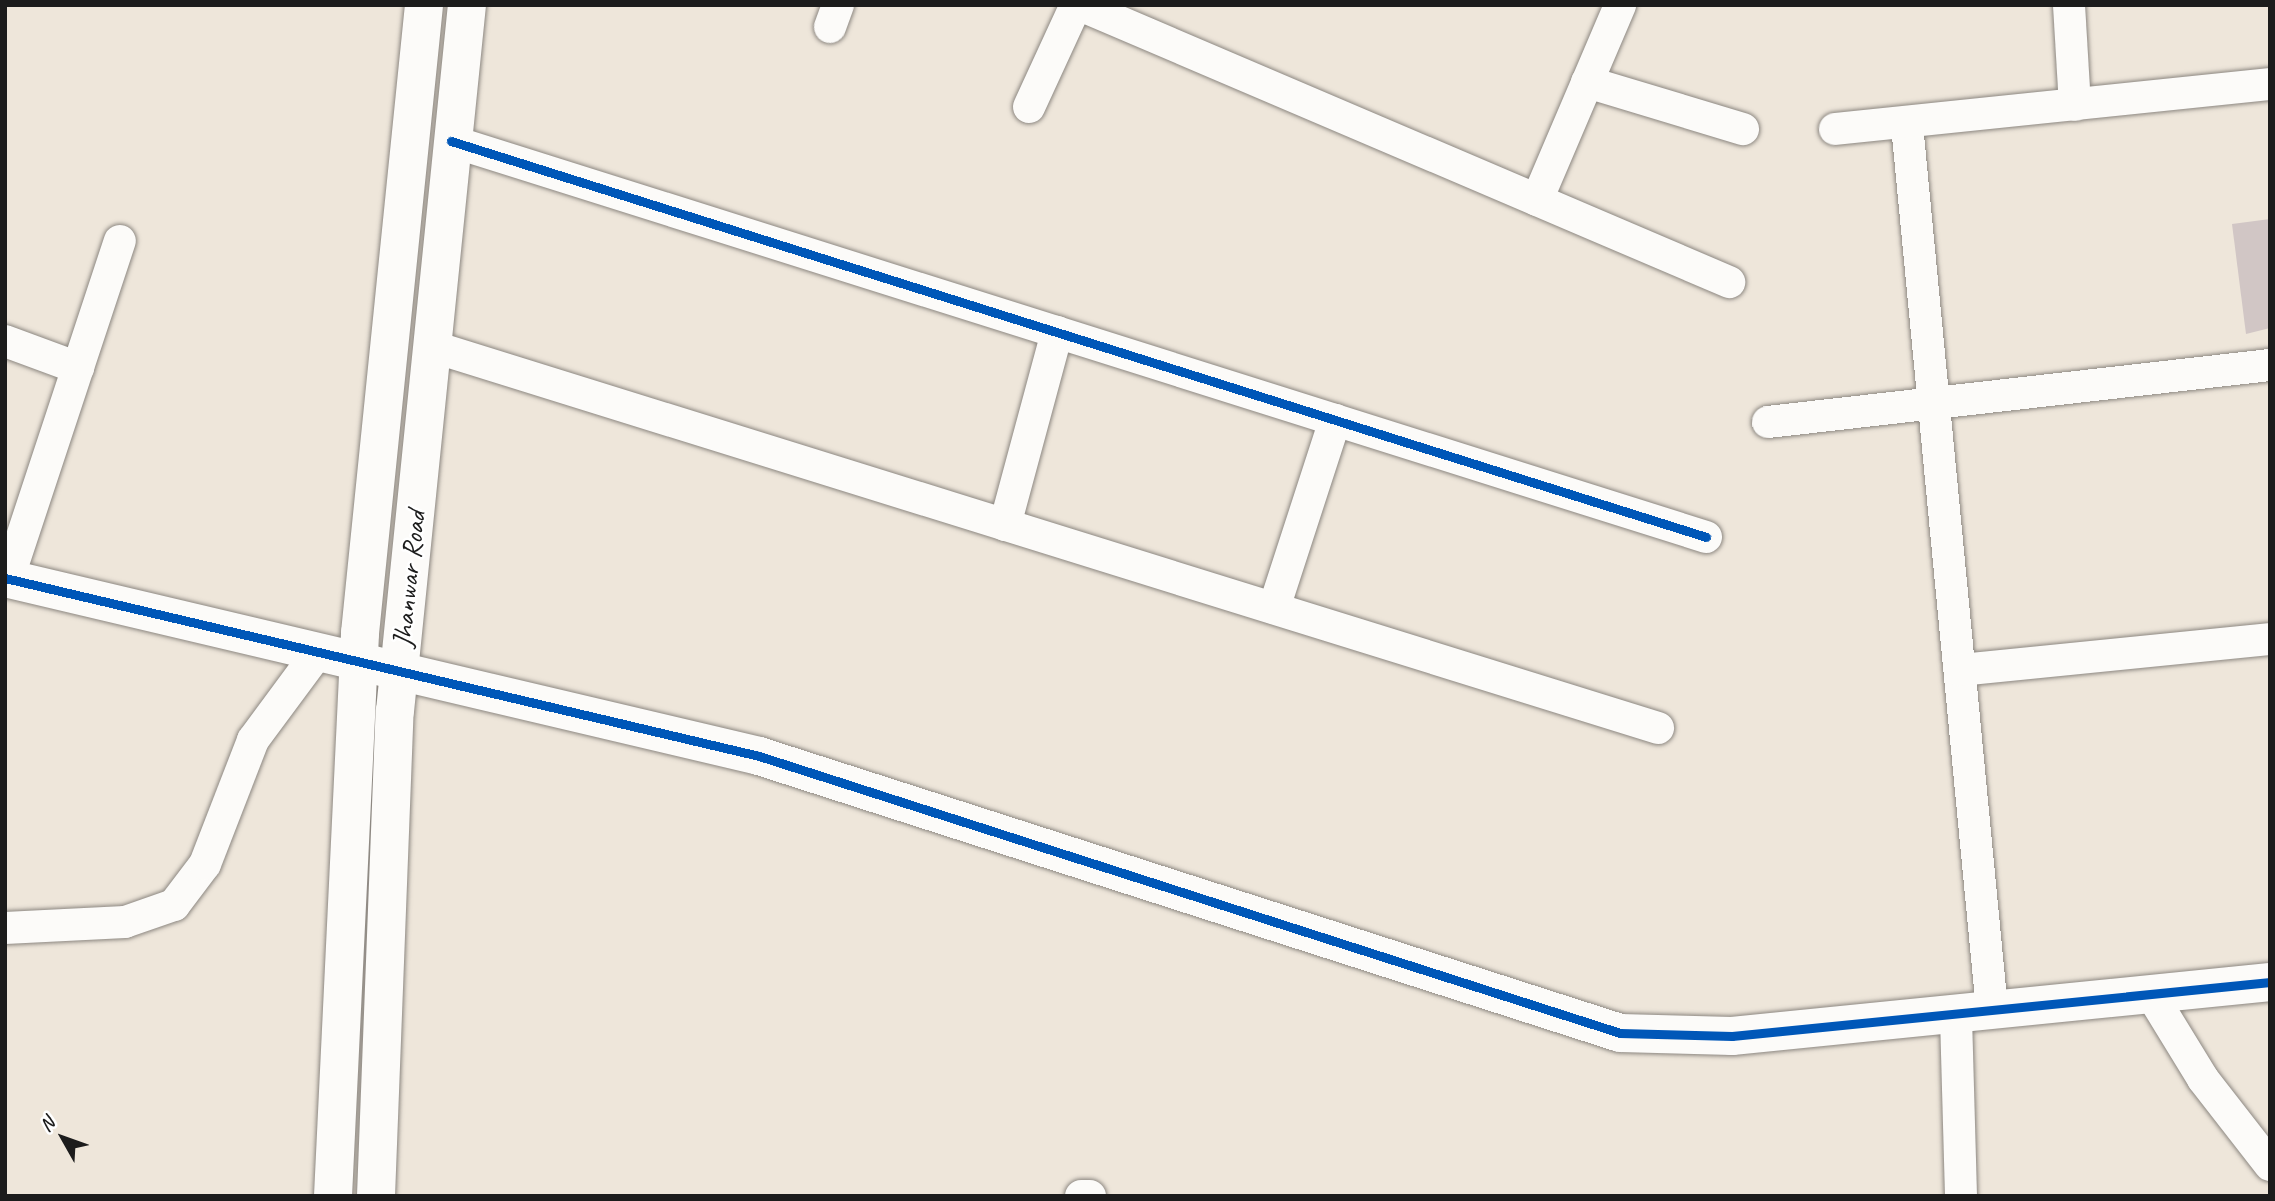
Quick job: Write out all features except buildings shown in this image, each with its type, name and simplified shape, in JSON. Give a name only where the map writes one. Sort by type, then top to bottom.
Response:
[{"type":"street","name":"Jhanwar Road","points":[[333,1196],[358,661],[424,5]]},
{"type":"street","name":"Jhanwar Road","points":[[376,1196],[399,667],[434,347],[451,141],[467,5]]},
{"type":"street","points":[[1030,107],[1078,5],[1729,282]]},
{"type":"street","points":[[1537,200],[1620,5]]},
{"type":"street","points":[[2069,5],[2075,105]]},
{"type":"street","points":[[1587,82],[1743,129]]},
{"type":"street","points":[[1835,129],[1907,125],[2270,84]]},
{"type":"street","points":[[1907,125],[1960,670],[1974,1013],[1961,1196]]},
{"type":"street","points":[[451,141],[1706,537]]},
{"type":"street","points":[[120,241],[7,578],[318,652],[399,667],[759,756],[1620,1033],[1732,1036],[2270,982]]},
{"type":"street","points":[[1005,525],[1058,332]]},
{"type":"street","points":[[5,341],[78,368]]},
{"type":"street","points":[[434,347],[1658,728]]},
{"type":"street","points":[[1768,422],[2270,365]]},
{"type":"street","points":[[1274,608],[1335,419]]},
{"type":"street","points":[[1960,670],[2270,639]]},
{"type":"street","points":[[5,928],[125,922],[174,905],[205,864],[253,740],[318,652]]},
{"type":"street","points":[[2151,994],[2203,1079],[2270,1165]]},
{"type":"street","points":[[1081,1196],[1090,1196]]},
{"type":"cycle path","points":[[451,141],[1706,537]]},
{"type":"cycle path","points":[[5,578],[759,756],[1620,1033],[1732,1036],[2270,982]]}]
